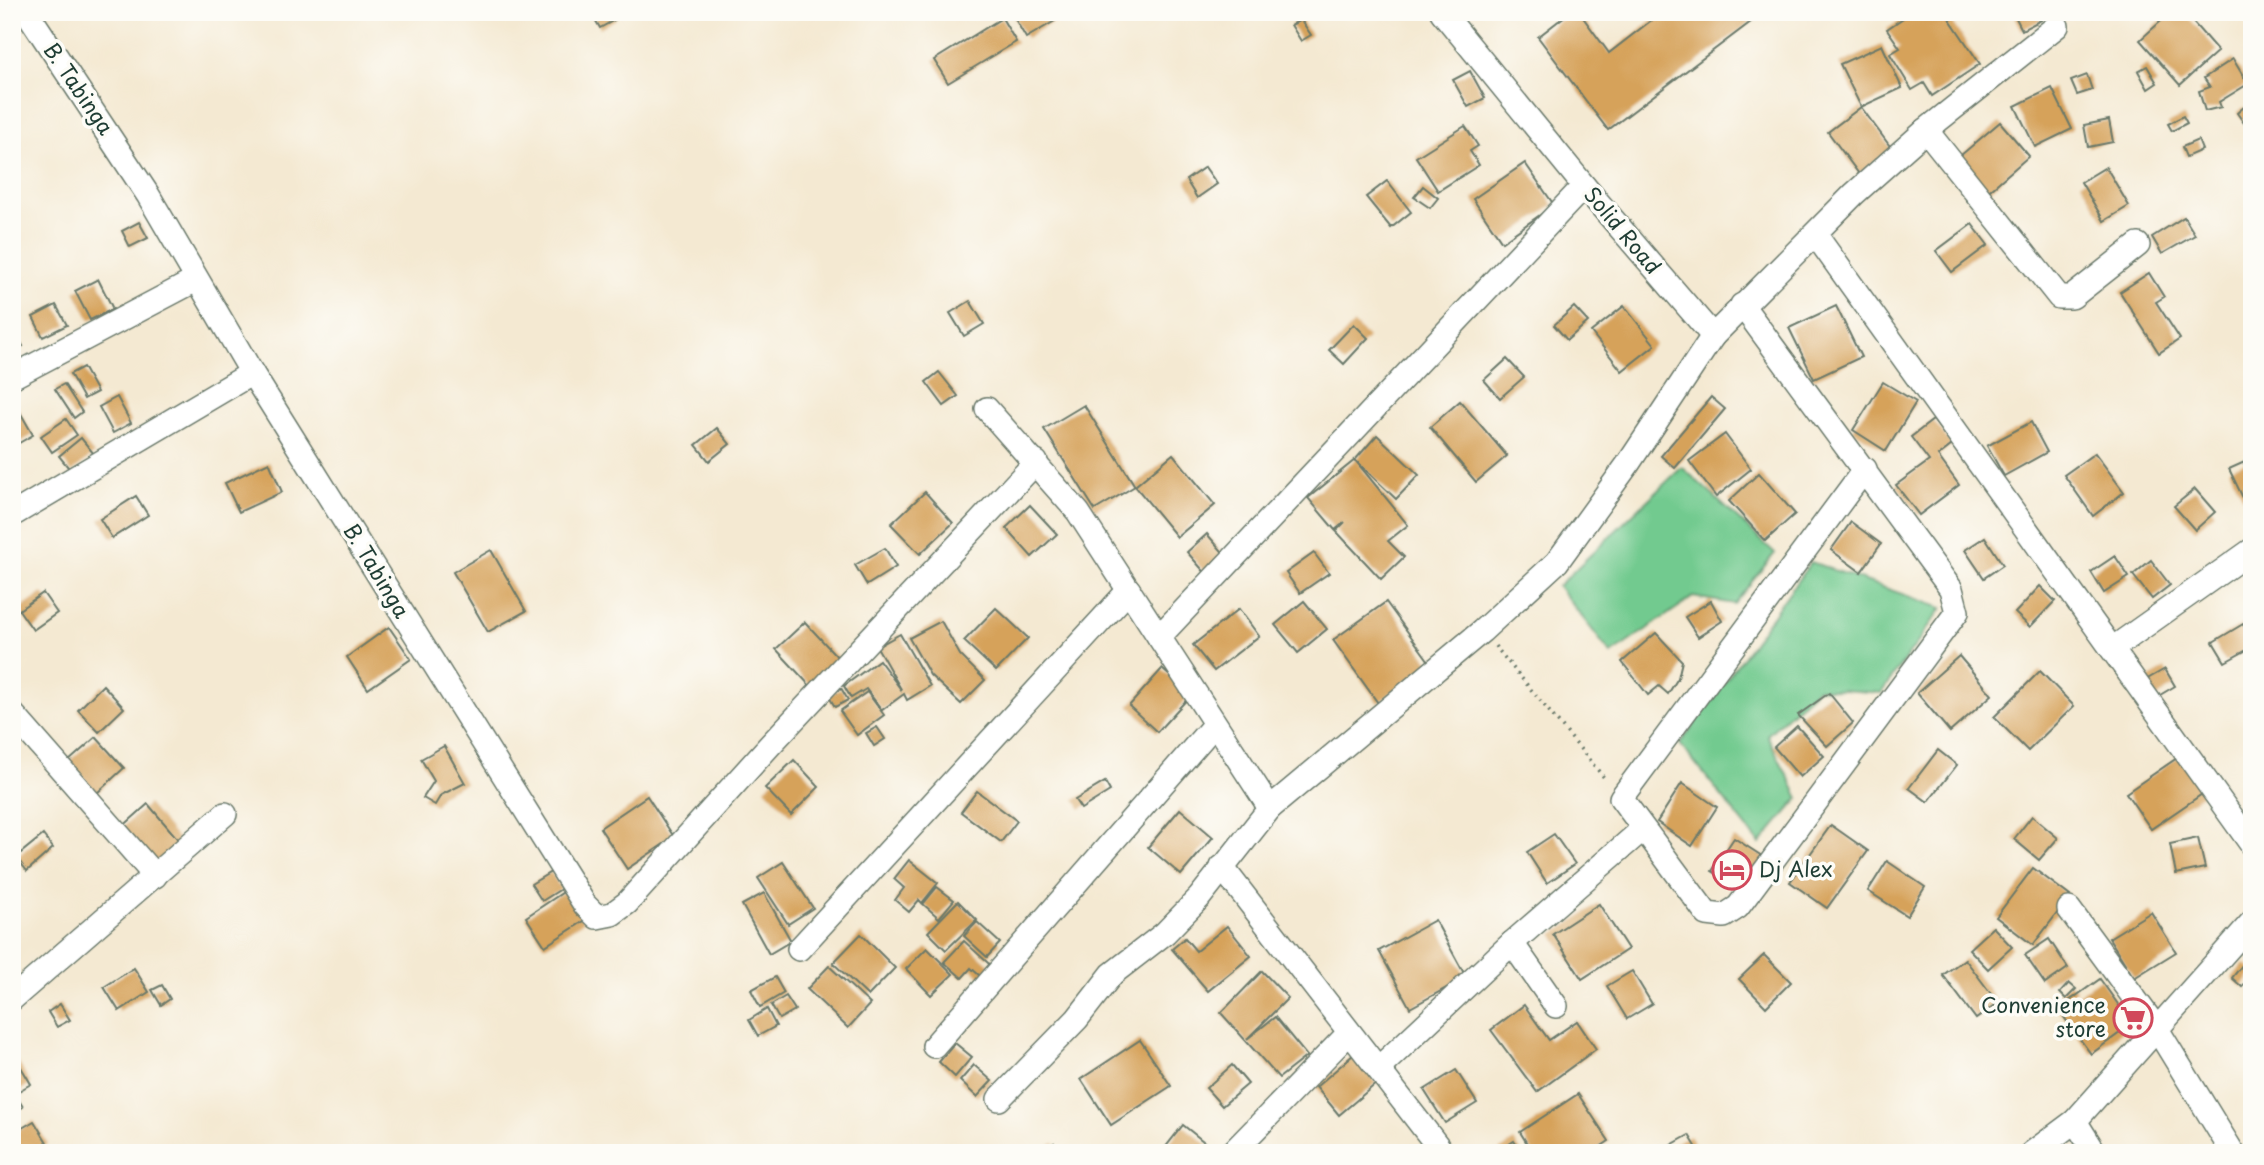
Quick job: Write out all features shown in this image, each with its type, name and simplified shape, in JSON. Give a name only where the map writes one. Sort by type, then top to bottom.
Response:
[{"type":"street","name":"B. Tabinga","points":[[27,12],[148,195],[252,373],[433,666],[585,905],[597,917],[612,914],[627,903],[770,744],[1036,462]]},
{"type":"street","name":"Solid Road","points":[[1442,12],[1584,186],[1713,336]]},
{"type":"street","points":[[999,1099],[1077,1018],[1112,975],[1165,933],[1199,898],[1270,808],[1529,591],[1580,533],[1713,336],[1742,305],[1926,130],[2057,26]]},
{"type":"street","points":[[1926,130],[2059,297],[2072,297],[2138,245]]},
{"type":"street","points":[[1159,637],[1584,186]]},
{"type":"street","points":[[1815,234],[2252,845]]},
{"type":"street","points":[[12,377],[196,280]]},
{"type":"street","points":[[1742,305],[1865,469],[1956,597],[1957,612],[1953,621],[1732,912],[1716,916],[1707,914],[1621,798],[1865,469]]},
{"type":"street","points":[[12,515],[252,373]]},
{"type":"street","points":[[987,409],[1077,512],[1270,808]]},
{"type":"street","points":[[2112,649],[2252,550]]},
{"type":"street","points":[[799,949],[1129,590]]},
{"type":"street","points":[[12,713],[155,876]]},
{"type":"street","points":[[934,1046],[1214,725]]},
{"type":"street","points":[[12,999],[225,814]]},
{"type":"street","points":[[1379,1068],[1512,943],[1643,829]]},
{"type":"street","points":[[1222,867],[1443,1153]]},
{"type":"street","points":[[2069,909],[2157,1029],[2233,1153]]},
{"type":"street","points":[[2032,1153],[2075,1121],[2252,922]]},
{"type":"street","points":[[1512,943],[1556,1006]]},
{"type":"street","points":[[1232,1153],[1349,1033]]},
{"type":"street","points":[[2075,1121],[2095,1153]]},
{"type":"path","points":[[1482,631],[1621,798]]},
{"type":"green space","points":[[1682,467],[1775,553],[1734,604],[1693,597],[1611,654],[1558,586]]},
{"type":"green space","points":[[1811,562],[1942,608],[1881,693],[1818,688],[1767,735],[1799,798],[1760,844],[1680,744]]},
{"type":"building","points":[[599,12],[612,12],[616,19],[600,28],[593,16]]},
{"type":"building","points":[[1011,12],[1070,12],[1026,38]]},
{"type":"building","points":[[1570,12],[1579,12],[1609,53],[1662,12],[1764,12],[1608,130],[1538,37]]},
{"type":"building","points":[[1912,12],[1945,12],[1980,64],[1932,96],[1924,83],[1912,90],[1890,54],[1900,48],[1887,29]]},
{"type":"building","points":[[2013,12],[2037,12],[2041,20],[2022,30]]},
{"type":"building","points":[[2171,12],[2184,12],[2218,51],[2180,85],[2140,40]]},
{"type":"building","points":[[1002,18],[1016,42],[948,83],[934,60]]},
{"type":"building","points":[[1301,20],[1311,35],[1301,41],[1291,25]]},
{"type":"building","points":[[1882,45],[1902,88],[1861,107],[1840,64]]},
{"type":"building","points":[[2233,59],[2248,84],[2219,102],[2221,107],[2205,111],[2199,91],[2210,87],[2204,78]]},
{"type":"building","points":[[2147,66],[2157,83],[2148,89],[2138,71]]},
{"type":"building","points":[[1470,71],[1485,98],[1468,107],[1453,80]]},
{"type":"building","points":[[2087,75],[2092,90],[2077,95],[2071,81]]},
{"type":"building","points":[[2052,88],[2072,129],[2035,147],[2015,106]]},
{"type":"building","points":[[1861,107],[1892,149],[1859,174],[1828,132]]},
{"type":"building","points":[[2244,107],[2251,117],[2244,123],[2237,113]]},
{"type":"building","points":[[2183,116],[2187,123],[2172,131],[2168,124]]},
{"type":"building","points":[[2109,120],[2113,142],[2088,147],[2084,125]]},
{"type":"building","points":[[2000,122],[2029,156],[1984,195],[1954,161]]},
{"type":"building","points":[[1465,126],[1478,146],[1470,151],[1479,165],[1438,191],[1416,157]]},
{"type":"building","points":[[2198,140],[2202,150],[2186,157],[2182,147]]},
{"type":"building","points":[[1525,163],[1554,205],[1502,242],[1473,199]]},
{"type":"building","points":[[1205,167],[1217,184],[1197,198],[1186,180]]},
{"type":"building","points":[[2106,167],[2129,206],[2104,221],[2081,182]]},
{"type":"building","points":[[1387,181],[1411,212],[1391,228],[1366,197]]},
{"type":"building","points":[[1423,186],[1438,198],[1430,208],[1414,197]]},
{"type":"building","points":[[2184,217],[2195,235],[2162,254],[2152,237]]},
{"type":"building","points":[[139,222],[148,238],[130,247],[122,231]]},
{"type":"building","points":[[1972,224],[1988,245],[1952,272],[1936,251]]},
{"type":"building","points":[[2149,273],[2164,297],[2156,302],[2180,339],[2159,353],[2120,292]]},
{"type":"building","points":[[98,279],[113,309],[90,320],[75,291]]},
{"type":"building","points":[[970,301],[984,324],[964,336],[950,313]]},
{"type":"building","points":[[56,305],[67,325],[43,337],[33,317]]},
{"type":"building","points":[[1624,306],[1655,345],[1622,371],[1591,332]]},
{"type":"building","points":[[1836,306],[1861,357],[1814,379],[1789,328]]},
{"type":"building","points":[[1574,307],[1588,322],[1567,340],[1554,325]]},
{"type":"building","points":[[1354,324],[1368,338],[1344,364],[1329,350]]},
{"type":"building","points":[[12,327],[23,346],[12,352]]},
{"type":"building","points":[[1507,359],[1524,377],[1500,398],[1484,380]]},
{"type":"building","points":[[83,367],[97,392],[84,399],[70,374]]},
{"type":"building","points":[[939,372],[958,396],[944,406],[926,382]]},
{"type":"building","points":[[1883,382],[1916,402],[1886,451],[1853,430]]},
{"type":"building","points":[[64,384],[82,412],[74,418],[55,389]]},
{"type":"building","points":[[117,397],[131,423],[113,433],[99,407]]},
{"type":"building","points":[[1711,397],[1725,409],[1675,468],[1661,456]]},
{"type":"building","points":[[12,398],[33,435],[12,447]]},
{"type":"building","points":[[1460,401],[1507,456],[1476,482],[1430,427]]},
{"type":"building","points":[[1084,405],[1135,486],[1095,510],[1044,429]]},
{"type":"building","points":[[66,419],[77,435],[52,452],[41,436]]},
{"type":"building","points":[[1933,420],[1952,445],[1938,456],[1959,485],[1919,515],[1896,485],[1929,461],[1911,437]]},
{"type":"building","points":[[2031,422],[2047,452],[2004,476],[1987,446]]},
{"type":"building","points":[[717,428],[730,444],[709,461],[696,445]]},
{"type":"building","points":[[1725,434],[1751,469],[1716,497],[1689,461]]},
{"type":"building","points":[[1377,435],[1419,475],[1396,499],[1355,460]]},
{"type":"building","points":[[81,438],[94,454],[72,472],[59,456]]},
{"type":"building","points":[[2095,453],[2124,492],[2093,516],[2064,475]]},
{"type":"building","points":[[1173,454],[1215,505],[1177,537],[1135,486]]},
{"type":"building","points":[[1355,460],[1408,525],[1388,541],[1404,557],[1381,579],[1336,531],[1345,522],[1335,530],[1308,498]]},
{"type":"building","points":[[2249,460],[2252,464],[2252,500],[2245,502],[2229,469]]},
{"type":"building","points":[[269,462],[282,492],[239,512],[225,483]]},
{"type":"building","points":[[1759,473],[1795,514],[1765,541],[1729,501]]},
{"type":"building","points":[[2195,489],[2215,512],[2195,530],[2174,506]]},
{"type":"building","points":[[925,492],[953,523],[920,554],[891,524]]},
{"type":"building","points":[[136,496],[148,515],[112,538],[100,519]]},
{"type":"building","points":[[1030,505],[1057,534],[1032,557],[1006,528]]},
{"type":"building","points":[[1851,522],[1881,544],[1861,572],[1831,550]]},
{"type":"building","points":[[1207,534],[1228,558],[1208,576],[1187,552]]},
{"type":"building","points":[[1985,537],[2003,565],[1984,578],[1965,550]]},
{"type":"building","points":[[885,548],[896,567],[867,585],[855,565]]},
{"type":"building","points":[[491,550],[526,611],[488,632],[453,572]]},
{"type":"building","points":[[1314,553],[1329,573],[1300,593],[1286,573]]},
{"type":"building","points":[[2115,556],[2129,577],[2104,593],[2091,572]]},
{"type":"building","points":[[2151,560],[2170,585],[2152,599],[2133,575]]},
{"type":"building","points":[[2040,586],[2055,601],[2030,627],[2015,613]]},
{"type":"building","points":[[43,593],[57,613],[33,630],[19,610]]},
{"type":"building","points":[[1304,601],[1327,629],[1298,653],[1275,625]]},
{"type":"building","points":[[1711,601],[1722,621],[1698,637],[1685,617]]},
{"type":"building","points":[[1386,602],[1431,664],[1378,703],[1333,640]]},
{"type":"building","points":[[996,608],[1028,638],[996,671],[964,641]]},
{"type":"building","points":[[1239,609],[1259,636],[1214,671],[1193,645]]},
{"type":"building","points":[[941,621],[960,655],[985,680],[961,704],[930,675],[909,638]]},
{"type":"building","points":[[805,622],[841,661],[812,688],[776,649]]},
{"type":"building","points":[[2243,624],[2252,639],[2252,647],[2225,662],[2213,642]]},
{"type":"building","points":[[389,627],[411,659],[368,689],[347,657]]},
{"type":"building","points":[[1656,633],[1682,661],[1678,678],[1668,694],[1659,686],[1648,695],[1622,662]]},
{"type":"building","points":[[900,634],[930,686],[907,700],[904,694],[882,710],[866,689],[851,698],[844,686],[879,660],[902,691],[877,647]]},
{"type":"building","points":[[1959,656],[1992,695],[1950,732],[1917,693]]},
{"type":"building","points":[[1162,669],[1191,695],[1157,732],[1129,706]]},
{"type":"building","points":[[2165,669],[2175,686],[2155,698],[2144,681]]},
{"type":"building","points":[[2040,671],[2074,706],[2028,751],[1994,717]]},
{"type":"building","points":[[103,685],[124,708],[99,732],[78,710]]},
{"type":"building","points":[[841,688],[848,700],[835,707],[828,695]]},
{"type":"building","points":[[867,692],[884,715],[857,735],[840,711]]},
{"type":"building","points":[[1829,693],[1853,723],[1827,746],[1798,715]]},
{"type":"building","points":[[1797,726],[1824,756],[1800,777],[1774,747]]},
{"type":"building","points":[[877,727],[885,739],[874,746],[866,733]]},
{"type":"building","points":[[96,737],[124,768],[97,793],[69,761]]},
{"type":"building","points":[[444,746],[465,783],[441,795],[435,805],[423,798],[434,781],[421,759]]},
{"type":"building","points":[[1938,750],[1957,765],[1928,802],[1909,788]]},
{"type":"building","points":[[2180,756],[2205,792],[2151,829],[2126,793]]},
{"type":"building","points":[[794,760],[819,787],[791,815],[765,788]]},
{"type":"building","points":[[1105,782],[1110,791],[1081,809],[1075,800]]},
{"type":"building","points":[[1682,783],[1717,807],[1692,846],[1657,822]]},
{"type":"building","points":[[977,791],[1017,821],[1001,842],[961,812]]},
{"type":"building","points":[[647,796],[674,837],[627,869],[600,828]]},
{"type":"building","points":[[148,804],[182,844],[155,868],[120,829]]},
{"type":"building","points":[[1180,809],[1213,837],[1181,875],[1148,847]]},
{"type":"building","points":[[2032,816],[2058,838],[2039,860],[2014,839]]},
{"type":"building","points":[[1831,825],[1868,851],[1827,908],[1790,882]]},
{"type":"building","points":[[1554,834],[1575,864],[1547,883],[1527,852]]},
{"type":"building","points":[[43,835],[53,848],[27,871],[16,857]]},
{"type":"building","points":[[1734,838],[1765,858],[1743,891],[1712,871]]},
{"type":"building","points":[[2198,838],[2205,868],[2176,874],[2170,844]]},
{"type":"building","points":[[909,860],[938,883],[922,903],[919,900],[909,912],[895,900],[904,888],[894,879]]},
{"type":"building","points":[[1887,861],[1925,887],[1907,916],[1868,891]]},
{"type":"building","points":[[783,862],[813,908],[788,924],[758,878]]},
{"type":"building","points":[[2033,868],[2070,896],[2033,945],[1996,917]]},
{"type":"building","points":[[551,872],[561,889],[542,901],[531,884]]},
{"type":"building","points":[[937,887],[954,900],[939,918],[923,904]]},
{"type":"building","points":[[565,891],[584,921],[545,946],[526,917]]},
{"type":"building","points":[[764,893],[791,941],[769,954],[742,905]]},
{"type":"building","points":[[958,901],[977,920],[946,950],[928,932]]},
{"type":"building","points":[[1599,904],[1628,949],[1582,979],[1553,934]]},
{"type":"building","points":[[2151,912],[2176,952],[2134,978],[2109,938]]},
{"type":"building","points":[[1435,920],[1466,977],[1410,1008],[1379,951]]},
{"type":"building","points":[[977,922],[1000,943],[987,957],[964,936]]},
{"type":"building","points":[[1227,926],[1251,956],[1208,991],[1172,949],[1185,938],[1196,951]]},
{"type":"building","points":[[1993,927],[2012,947],[1988,969],[1969,949]]},
{"type":"building","points":[[861,934],[895,968],[868,996],[833,963]]},
{"type":"building","points":[[2049,939],[2068,968],[2045,984],[2025,955]]},
{"type":"building","points":[[964,941],[998,972],[988,983],[971,968],[962,978],[944,962]]},
{"type":"building","points":[[927,948],[953,974],[931,995],[906,969]]},
{"type":"building","points":[[1764,955],[1791,982],[1766,1007],[1739,979]]},
{"type":"building","points":[[1965,959],[1998,1003],[1976,1019],[1943,975]]},
{"type":"building","points":[[2244,963],[2252,969],[2252,975],[2242,987],[2232,978]]},
{"type":"building","points":[[829,966],[870,1004],[848,1028],[807,989]]},
{"type":"building","points":[[134,968],[149,992],[119,1011],[104,987]]},
{"type":"building","points":[[1262,971],[1288,998],[1247,1039],[1275,1017],[1307,1056],[1279,1078],[1221,1013]]},
{"type":"building","points":[[1632,971],[1652,1004],[1627,1019],[1607,986]]},
{"type":"building","points":[[775,977],[784,993],[760,1007],[751,990]]},
{"type":"building","points":[[2100,979],[2132,1024],[2091,1054],[2058,1009]]},
{"type":"building","points":[[2069,983],[2076,989],[2066,999],[2060,993]]},
{"type":"building","points":[[162,985],[170,999],[161,1005],[152,990]]},
{"type":"building","points":[[786,996],[795,1010],[779,1019],[771,1005]]},
{"type":"building","points":[[60,1004],[70,1020],[57,1027],[48,1012]]},
{"type":"building","points":[[1524,1005],[1549,1040],[1577,1021],[1596,1049],[1537,1092],[1491,1030]]},
{"type":"building","points":[[767,1009],[776,1026],[758,1036],[749,1020]]},
{"type":"building","points":[[1140,1040],[1171,1086],[1111,1125],[1081,1079]]},
{"type":"building","points":[[955,1043],[972,1057],[955,1077],[939,1062]]},
{"type":"building","points":[[12,1052],[31,1084],[17,1092],[12,1083]]},
{"type":"building","points":[[1353,1055],[1377,1083],[1339,1115],[1316,1087]]},
{"type":"building","points":[[974,1065],[992,1081],[977,1097],[960,1081]]},
{"type":"building","points":[[1232,1065],[1248,1084],[1222,1106],[1206,1088]]},
{"type":"building","points":[[1456,1070],[1477,1103],[1445,1123],[1424,1090]]},
{"type":"building","points":[[12,1089],[23,1107],[12,1114]]},
{"type":"building","points":[[1578,1094],[1609,1141],[1591,1153],[1533,1153],[1520,1132]]},
{"type":"building","points":[[34,1121],[48,1144],[34,1153],[16,1153],[12,1145],[12,1134]]},
{"type":"building","points":[[1183,1125],[1218,1153],[1161,1153]]},
{"type":"building","points":[[1689,1135],[1700,1153],[1657,1153]]},
{"type":"building","points":[[1514,1141],[1522,1153],[1496,1153]]},
{"type":"building","points":[[1054,1143],[1060,1153],[1040,1153]]},
{"type":"place","name":"Dj Alex","points":[[1732,870]]},
{"type":"place","name":"Convenience store","points":[[2133,1018]]}]
